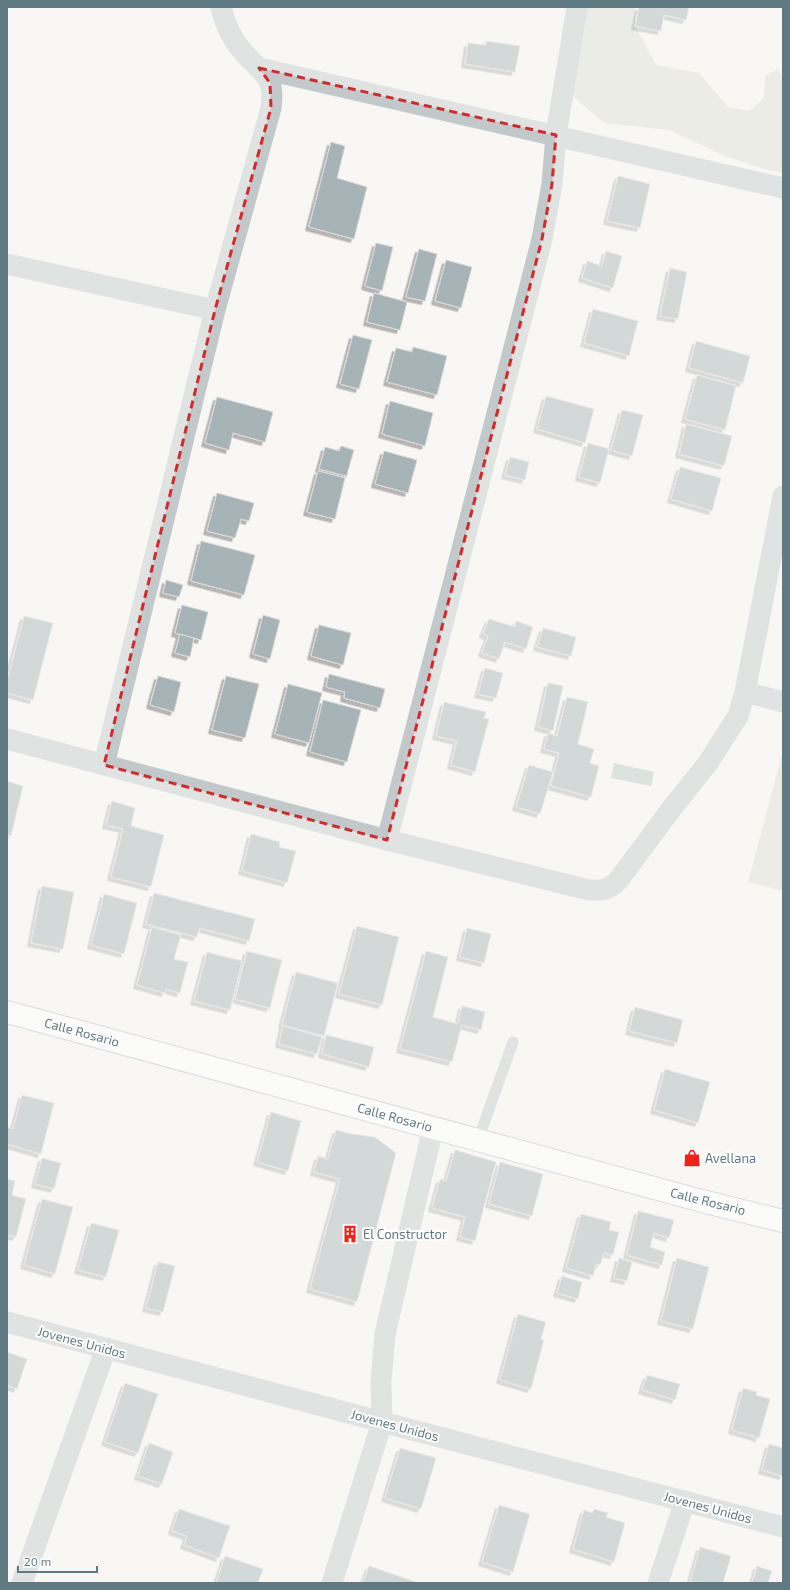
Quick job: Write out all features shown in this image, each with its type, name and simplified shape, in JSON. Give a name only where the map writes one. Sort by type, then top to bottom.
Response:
[{"type":"main road","name":"Calle Rosario","points":[[7,1012],[433,1128],[783,1221]]},
{"type":"street","points":[[104,765],[215,310],[271,108],[272,94],[270,83],[232,37],[224,22],[221,7]]},
{"type":"street","points":[[387,840],[542,239],[552,184],[556,135],[577,7]]},
{"type":"street","points":[[259,68],[783,188]]},
{"type":"street","points":[[7,264],[215,310]]},
{"type":"street","points":[[7,739],[387,840],[589,890],[602,891],[614,886],[672,808],[708,763],[738,716],[745,692],[783,496]]},
{"type":"street","points":[[745,692],[783,702]]},
{"type":"street","points":[[332,1583],[382,1422],[381,1382],[386,1334],[433,1128]]},
{"type":"street","name":"Jovenes Unidos","points":[[7,1322],[783,1527]]},
{"type":"street","points":[[22,1583],[106,1348]]},
{"type":"street","points":[[658,1583],[685,1501]]},
{"type":"lane","points":[[478,1140],[513,1042]]},
{"type":"highlighted area","points":[[259,68],[556,135],[552,184],[542,239],[387,840],[104,765],[215,310],[271,108],[270,83]]},
{"type":"shaded area","points":[[569,7],[635,7],[635,26],[656,65],[699,73],[728,107],[749,111],[764,98],[765,76],[778,69],[783,78],[783,173],[768,170],[727,157],[669,130],[604,123],[573,96],[562,76],[562,33]]},
{"type":"shaded area","points":[[783,751],[783,891],[748,882]]},
{"type":"shaded area","points":[[614,763],[654,772],[651,786],[611,778]]},
{"type":"building","points":[[639,7],[689,7],[686,20],[664,15],[661,31],[635,26]]},
{"type":"building","points":[[486,41],[520,46],[515,72],[465,64],[468,43],[486,45]]},
{"type":"building","points":[[331,142],[345,146],[337,178],[367,187],[354,239],[309,227]]},
{"type":"building","points":[[618,176],[650,184],[640,228],[607,221]]},
{"type":"building","points":[[376,243],[393,247],[382,291],[365,286]]},
{"type":"building","points":[[419,249],[437,254],[425,301],[406,297]]},
{"type":"building","points":[[606,251],[622,256],[613,288],[582,278],[587,261],[602,266]]},
{"type":"building","points":[[446,260],[472,267],[461,308],[435,301]]},
{"type":"building","points":[[670,268],[687,272],[678,319],[660,316]]},
{"type":"building","points":[[374,293],[407,302],[400,330],[367,322]]},
{"type":"building","points":[[593,309],[638,321],[629,356],[584,343]]},
{"type":"building","points":[[353,335],[372,340],[359,389],[340,384]]},
{"type":"building","points":[[696,341],[750,356],[743,383],[689,368]]},
{"type":"building","points":[[413,347],[447,356],[437,395],[387,382],[396,348],[412,352]]},
{"type":"building","points":[[697,375],[736,386],[725,430],[685,419]]},
{"type":"building","points":[[546,396],[594,409],[585,443],[537,429]]},
{"type":"building","points":[[217,397],[273,412],[265,442],[233,433],[229,450],[205,443]]},
{"type":"building","points":[[390,401],[433,413],[425,446],[382,434]]},
{"type":"building","points":[[622,410],[643,415],[632,456],[611,450]]},
{"type":"building","points":[[686,424],[732,436],[724,466],[679,454]]},
{"type":"building","points":[[588,443],[609,449],[600,483],[579,477]]},
{"type":"building","points":[[341,446],[354,450],[346,478],[346,476],[319,469],[325,447],[339,451]]},
{"type":"building","points":[[384,451],[417,460],[408,493],[375,484]]},
{"type":"building","points":[[510,457],[529,462],[525,480],[505,475]]},
{"type":"building","points":[[680,467],[721,478],[712,511],[671,499]]},
{"type":"building","points":[[318,471],[345,478],[335,519],[307,512]]},
{"type":"building","points":[[217,493],[254,503],[249,521],[241,519],[235,538],[207,531]]},
{"type":"building","points":[[201,541],[255,555],[244,595],[191,581]]},
{"type":"building","points":[[166,580],[183,585],[179,597],[163,593]]},
{"type":"building","points":[[182,605],[208,612],[201,640],[175,633]]},
{"type":"building","points":[[263,615],[280,620],[270,659],[253,654]]},
{"type":"building","points":[[24,616],[53,623],[33,700],[7,693],[7,681]]},
{"type":"building","points":[[489,619],[515,627],[516,621],[533,627],[526,649],[505,642],[499,659],[482,653],[488,636],[483,634]]},
{"type":"building","points":[[319,625],[351,633],[343,665],[311,656]]},
{"type":"building","points":[[543,628],[576,637],[571,656],[537,647]]},
{"type":"building","points":[[180,634],[194,638],[190,657],[175,653]]},
{"type":"building","points":[[485,668],[503,673],[496,698],[478,694]]},
{"type":"building","points":[[329,674],[385,689],[380,708],[344,698],[345,692],[326,687]]},
{"type":"building","points":[[158,676],[181,682],[174,712],[150,705]]},
{"type":"building","points":[[226,676],[259,684],[245,738],[212,730]]},
{"type":"building","points":[[548,683],[563,686],[553,731],[538,727]]},
{"type":"building","points":[[288,684],[322,693],[309,743],[275,734]]},
{"type":"building","points":[[567,697],[588,702],[578,744],[594,749],[590,763],[599,766],[591,797],[551,786],[559,753],[544,749],[548,733],[557,736]]},
{"type":"building","points":[[323,700],[361,710],[347,762],[310,752]]},
{"type":"building","points":[[444,702],[486,712],[484,718],[489,719],[475,772],[451,765],[457,741],[436,736]]},
{"type":"building","points":[[529,765],[553,772],[540,814],[516,807]]},
{"type":"building","points":[[7,781],[23,786],[11,836],[7,835]]},
{"type":"building","points":[[112,801],[135,808],[131,826],[164,835],[151,887],[111,877],[123,829],[106,825]]},
{"type":"building","points":[[251,834],[280,842],[279,847],[296,851],[287,883],[242,871]]},
{"type":"building","points":[[42,886],[74,892],[63,949],[31,943]]},
{"type":"building","points":[[154,893],[255,919],[249,941],[200,928],[197,937],[146,924]]},
{"type":"building","points":[[104,894],[137,903],[124,954],[91,945]]},
{"type":"building","points":[[357,926],[399,937],[382,1005],[339,994]]},
{"type":"building","points":[[152,927],[181,935],[174,959],[188,962],[180,993],[166,989],[165,993],[137,985]]},
{"type":"building","points":[[467,928],[491,934],[484,963],[460,957]]},
{"type":"building","points":[[247,951],[282,960],[270,1008],[235,999]]},
{"type":"building","points":[[426,951],[448,957],[433,1017],[458,1024],[462,1006],[485,1012],[481,1030],[462,1025],[452,1062],[400,1049]]},
{"type":"building","points":[[207,952],[242,961],[230,1010],[194,1001]]},
{"type":"building","points":[[296,972],[338,983],[324,1036],[282,1025]]},
{"type":"building","points":[[635,1007],[683,1020],[677,1043],[629,1031]]},
{"type":"building","points":[[283,1026],[322,1037],[317,1054],[279,1044]]},
{"type":"building","points":[[326,1035],[374,1047],[369,1067],[322,1054]]},
{"type":"building","points":[[665,1069],[710,1082],[698,1123],[654,1110]]},
{"type":"building","points":[[22,1095],[54,1103],[41,1154],[7,1144],[7,1127],[13,1129]]},
{"type":"building","points":[[271,1112],[301,1121],[288,1171],[257,1162]]},
{"type":"building","name":"El Constructor","points":[[336,1130],[375,1137],[396,1153],[357,1302],[310,1289],[340,1179],[314,1172],[318,1156],[328,1159]]},
{"type":"building","points":[[455,1150],[496,1162],[475,1241],[460,1237],[465,1217],[432,1208],[440,1179],[446,1181]]},
{"type":"building","points":[[42,1158],[61,1163],[54,1189],[35,1184]]},
{"type":"building","points":[[500,1162],[543,1174],[532,1216],[489,1204]]},
{"type":"building","points":[[7,1179],[15,1181],[12,1195],[26,1199],[16,1237],[7,1235]]},
{"type":"building","points":[[42,1199],[73,1207],[55,1274],[24,1265]]},
{"type":"building","points":[[638,1211],[674,1220],[669,1238],[654,1233],[650,1247],[665,1252],[662,1265],[627,1255]]},
{"type":"building","points":[[581,1214],[611,1222],[609,1230],[619,1232],[613,1255],[604,1253],[600,1265],[596,1264],[593,1276],[566,1268]]},
{"type":"building","points":[[91,1223],[119,1230],[106,1277],[78,1270]]},
{"type":"building","points":[[619,1258],[632,1262],[627,1281],[614,1278]]},
{"type":"building","points":[[677,1258],[709,1267],[693,1329],[661,1321]]},
{"type":"building","points":[[158,1262],[175,1266],[163,1312],[146,1308]]},
{"type":"building","points":[[562,1276],[582,1282],[578,1299],[557,1293]]},
{"type":"building","points":[[518,1314],[546,1322],[541,1339],[544,1340],[531,1389],[500,1380]]},
{"type":"building","points":[[7,1352],[27,1359],[17,1389],[7,1385]]},
{"type":"building","points":[[647,1375],[680,1384],[675,1400],[642,1390]]},
{"type":"building","points":[[125,1383],[158,1394],[138,1453],[105,1442]]},
{"type":"building","points":[[743,1388],[757,1392],[756,1395],[770,1399],[759,1438],[732,1430]]},
{"type":"building","points":[[149,1443],[173,1452],[162,1484],[138,1476]]},
{"type":"building","points":[[769,1444],[783,1448],[783,1476],[762,1470]]},
{"type":"building","points":[[400,1448],[436,1458],[421,1509],[385,1498]]},
{"type":"building","points":[[499,1505],[530,1514],[513,1572],[482,1562]]},
{"type":"building","points":[[179,1509],[230,1526],[219,1558],[184,1545],[187,1536],[172,1531]]},
{"type":"building","points":[[594,1509],[608,1513],[606,1517],[625,1523],[614,1562],[573,1549],[584,1510],[592,1513]]},
{"type":"building","points":[[700,1547],[731,1556],[723,1583],[690,1582]]},
{"type":"building","points":[[225,1556],[263,1569],[258,1583],[216,1583]]},
{"type":"building","points":[[369,1566],[419,1583],[363,1583]]},
{"type":"building","points":[[757,1566],[772,1571],[768,1583],[752,1583]]},
{"type":"place","name":"Avellana","points":[[692,1158]]},
{"type":"place","name":"El Constructor","points":[[350,1234]]}]
